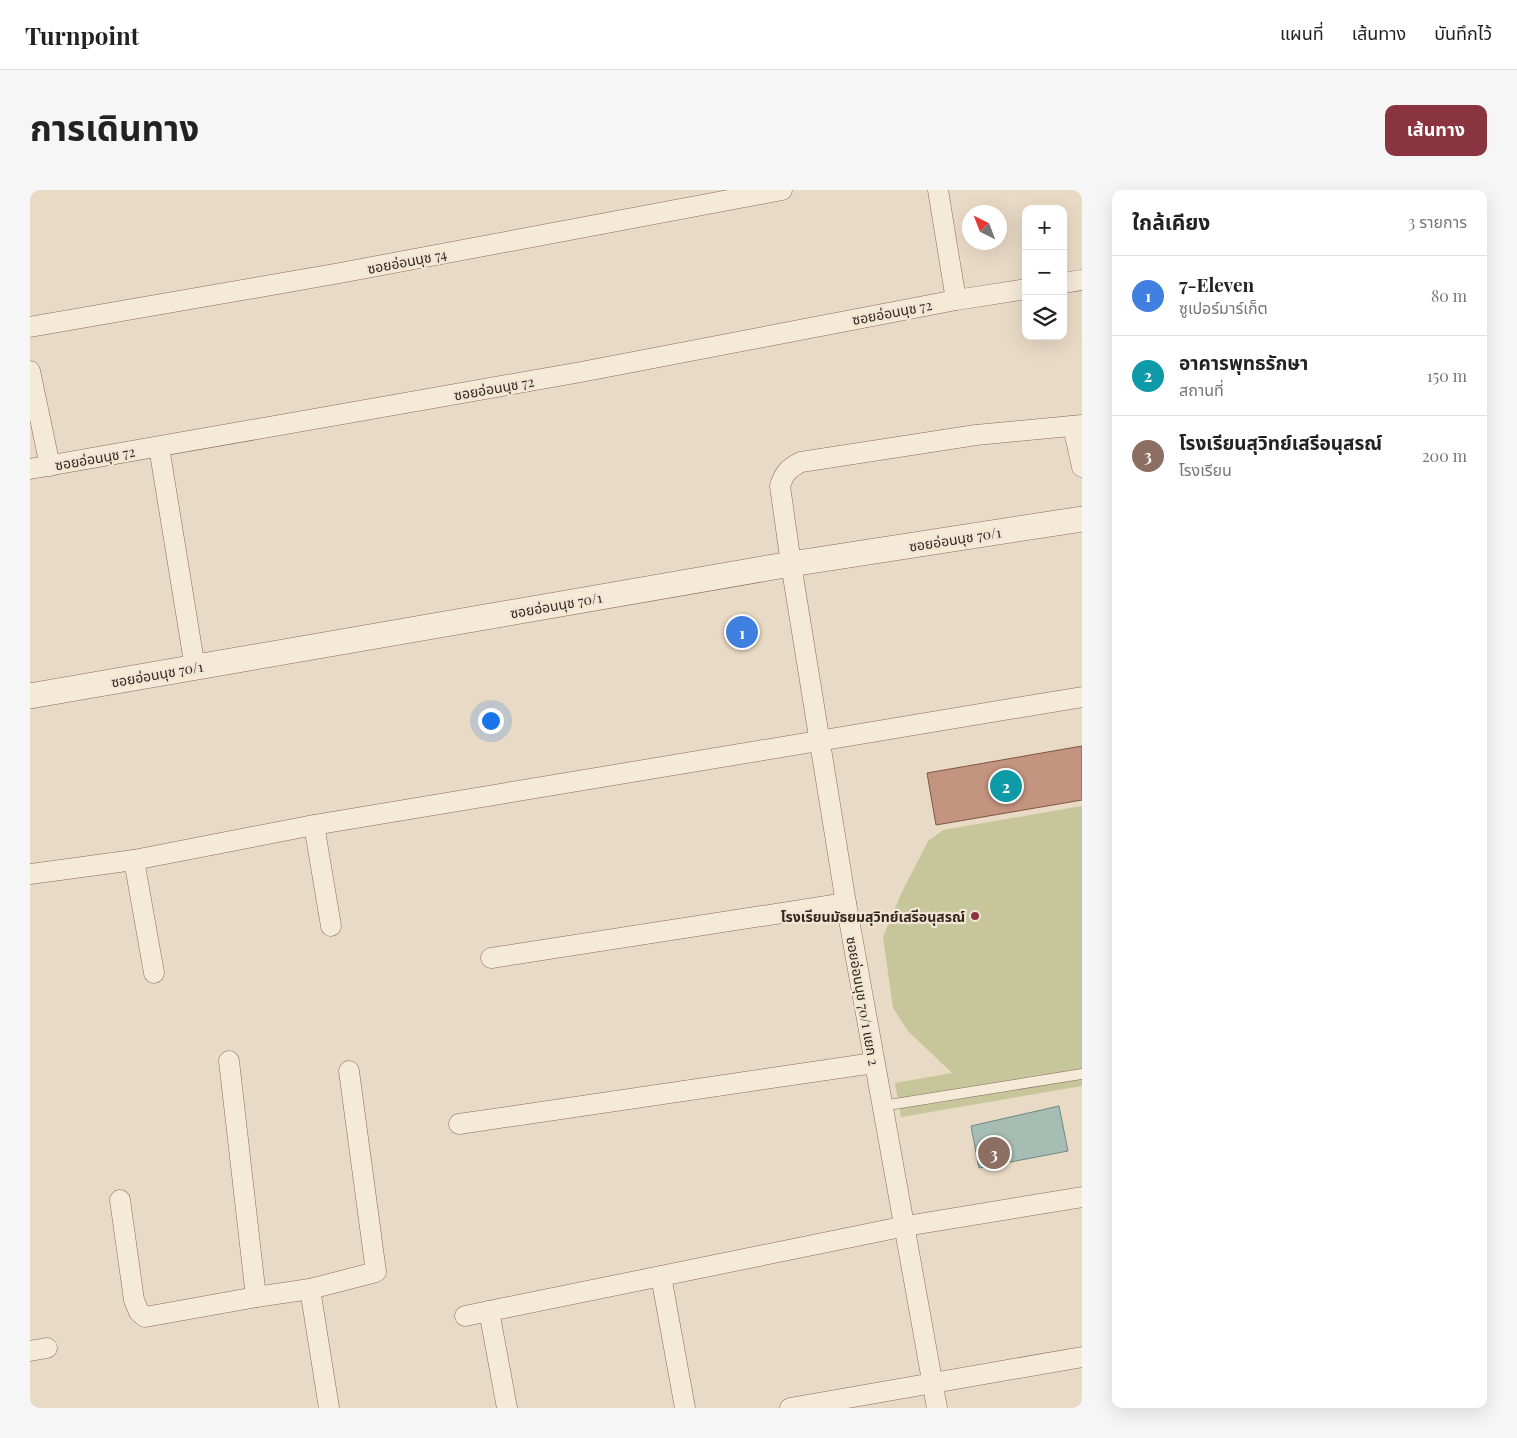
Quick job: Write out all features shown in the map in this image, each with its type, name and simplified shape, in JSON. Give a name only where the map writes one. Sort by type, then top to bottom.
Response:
[{"type":"street","name":"ซอยอ่อนนุช 74","points":[[30,327],[350,271],[782,190]]},
{"type":"street","points":[[938,190],[956,300]]},
{"type":"street","points":[[1067,282],[1082,280]]},
{"type":"street","name":"ซอยอ่อนนุช 72","points":[[30,469],[581,372],[956,300],[1022,290]]},
{"type":"street","points":[[30,371],[50,466]]},
{"type":"street","points":[[1078,426],[1082,467]]},
{"type":"street","name":"ซอยอ่อนนุช 70/1 แยก 2","points":[[937,1408],[906,1226],[874,1064],[846,903],[790,564],[780,486],[783,476],[790,467],[801,462],[976,435],[1078,426]]},
{"type":"street","points":[[159,447],[196,668]]},
{"type":"street","name":"ซอยอ่อนนุช 70/1","points":[[30,696],[790,564],[1082,519]]},
{"type":"street","points":[[30,874],[134,860],[314,825],[1082,698]]},
{"type":"street","points":[[314,825],[331,926]]},
{"type":"street","points":[[134,860],[154,973]]},
{"type":"street","points":[[490,958],[846,903]]},
{"type":"street","points":[[229,1061],[256,1297]]},
{"type":"street","points":[[459,1124],[874,1064]]},
{"type":"street","points":[[120,1200],[134,1300],[138,1312],[145,1317],[310,1288],[376,1272],[349,1071]]},
{"type":"street","points":[[465,1316],[906,1226],[1082,1197]]},
{"type":"street","points":[[661,1276],[685,1408]]},
{"type":"street","points":[[310,1288],[329,1408]]},
{"type":"street","points":[[489,1311],[507,1408]]},
{"type":"street","points":[[790,1408],[1082,1357]]},
{"type":"lane","points":[[882,1106],[1082,1074]]},
{"type":"green space","name":"โรงเรียนมัธยมสุวิทย์เสรีอนุสรณ์","points":[[1082,806],[1082,1086],[901,1117],[895,1083],[952,1073],[908,1031],[893,1008],[883,937],[901,894],[928,841],[943,830]]},
{"type":"shaded area","points":[[1059,1106],[1068,1151],[979,1168],[971,1126]]},
{"type":"building","points":[[1082,746],[1082,800],[936,825],[927,773]]},
{"type":"place","name":"7-Eleven","points":[[742,632]]},
{"type":"place","name":"อาคารพุทธรักษา","points":[[1006,786]]},
{"type":"place","name":"โรงเรียนมัธยมสุวิทย์เสรีอนุสรณ์","points":[[975,916]]},
{"type":"place","name":"โรงเรียนสุวิทย์เสรีอนุสรณ์","points":[[994,1153]]}]
